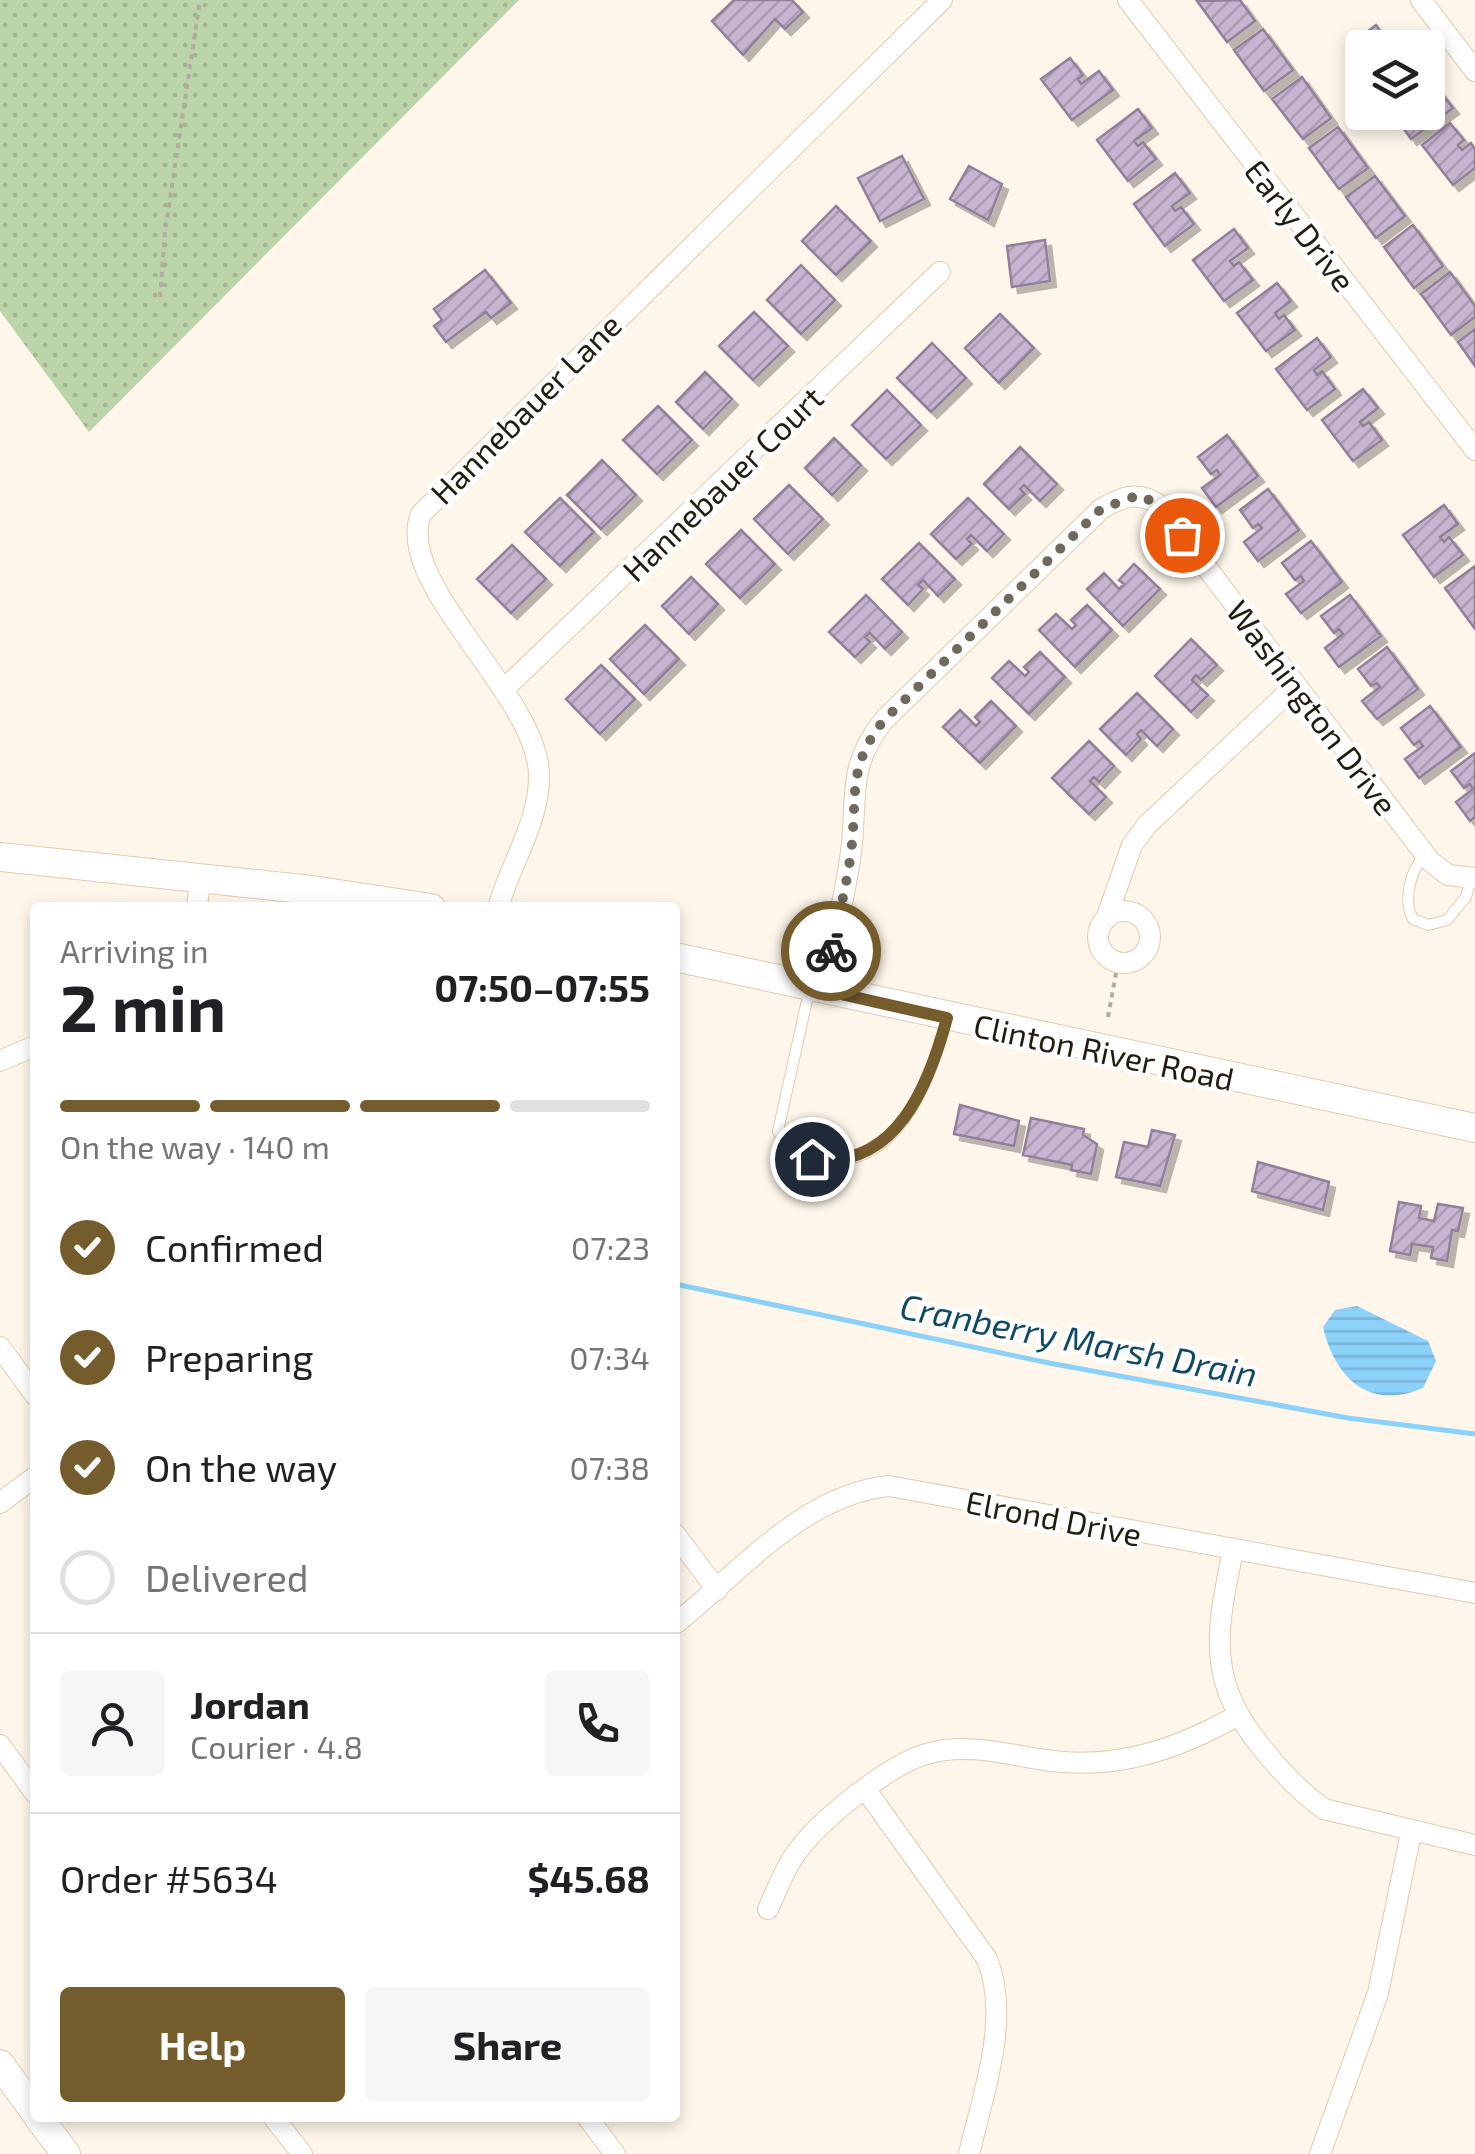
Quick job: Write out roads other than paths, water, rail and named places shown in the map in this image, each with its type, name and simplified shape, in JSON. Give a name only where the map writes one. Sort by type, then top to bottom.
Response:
[{"type":"street","name":"Hannebauer Lane","points":[[500,902],[531,821],[539,773],[534,745],[425,564],[416,544],[420,514],[942,0]]},
{"type":"street","name":"Early Drive","points":[[1128,0],[1475,450]]},
{"type":"street","points":[[1421,0],[1475,70]]},
{"type":"street","name":"Hannebauer Court","points":[[503,690],[940,272]]},
{"type":"street","name":"Washington Drive","points":[[817,988],[851,850],[852,788],[866,742],[1101,509],[1139,495],[1159,505],[1426,856],[1448,875],[1473,879]]},
{"type":"street","points":[[1119,876],[1136,914],[1148,926],[1150,942],[1142,956],[1126,963],[1109,958],[1099,944],[1119,876],[1132,845],[1147,825],[1296,685]]},
{"type":"street","points":[[0,857],[386,902]]},
{"type":"street","points":[[198,902],[200,878]]},
{"type":"street","points":[[1106,919],[1120,912],[1136,914]]},
{"type":"street","name":"Clinton River Road","points":[[680,958],[1475,1128]]},
{"type":"street","points":[[0,1061],[30,1048]]},
{"type":"street","points":[[0,1348],[30,1389]]},
{"type":"street","points":[[0,1503],[30,1481]]},
{"type":"street","name":"Elrond Drive","points":[[680,1620],[824,1504],[863,1488],[889,1486],[1475,1593]]},
{"type":"street","points":[[680,1541],[717,1590]]},
{"type":"street","points":[[1233,1551],[1222,1605],[1218,1654],[1236,1716],[1304,1795],[1324,1809],[1475,1845]]},
{"type":"street","points":[[768,1909],[802,1844],[866,1790],[929,1752],[986,1751],[1056,1762],[1126,1760],[1170,1750],[1236,1716]]},
{"type":"street","points":[[0,1746],[30,1782]]},
{"type":"street","points":[[866,1790],[987,1959],[995,1979],[994,2030],[969,2154]]},
{"type":"street","points":[[1320,2154],[1378,1993],[1410,1832]]},
{"type":"street","points":[[0,2064],[30,2105]]},
{"type":"street","points":[[42,2122],[63,2153]]},
{"type":"street","points":[[277,2122],[302,2154]]},
{"type":"street","points":[[591,2122],[615,2154]]},
{"type":"lane","points":[[1426,856],[1418,862],[1408,901],[1408,911],[1422,924],[1446,920],[1466,897],[1473,879]]},
{"type":"lane","points":[[817,988],[778,1130],[790,1156],[834,1162],[875,1148],[910,1110],[932,1075],[947,1018]]},
{"type":"water","points":[[1357,1306],[1428,1341],[1436,1361],[1423,1388],[1404,1394],[1371,1393],[1346,1375],[1336,1362],[1323,1327],[1335,1310]]},
{"type":"waterway","name":"Cranberry Marsh Drain","points":[[680,1285],[1049,1363],[1348,1418],[1475,1434]]}]
